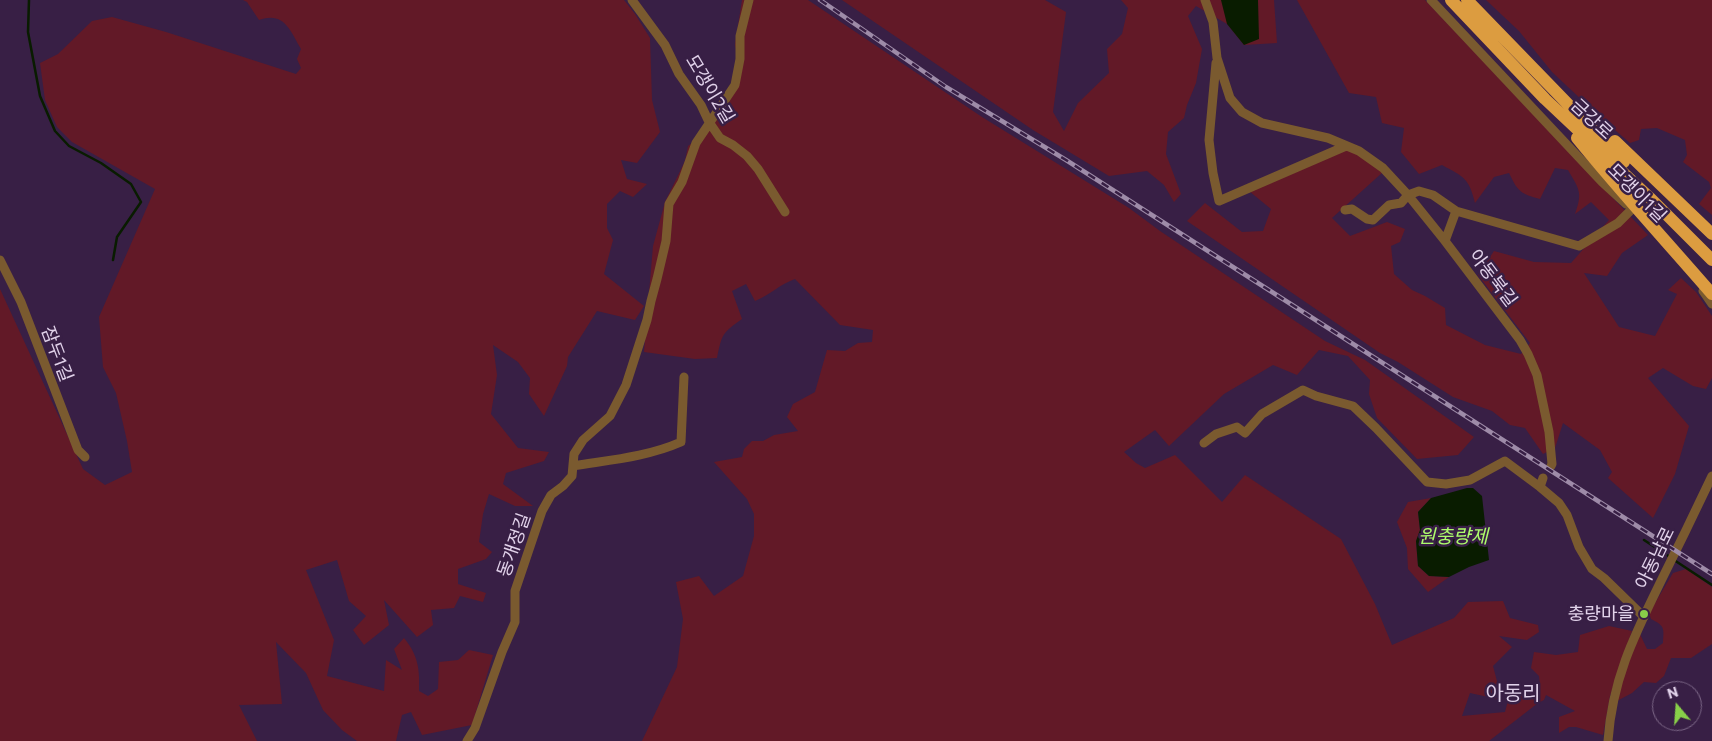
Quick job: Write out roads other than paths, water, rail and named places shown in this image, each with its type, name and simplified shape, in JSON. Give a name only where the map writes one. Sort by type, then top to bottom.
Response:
[{"type":"highway","name":"금강로","points":[[1451,0],[1545,99],[1650,198],[1712,260]]},
{"type":"highway","name":"금강로","points":[[1467,0],[1559,96],[1712,248]]},
{"type":"highway","points":[[1559,96],[1598,125],[1712,234]]},
{"type":"highway","points":[[1545,99],[1615,184],[1712,294]]},
{"type":"street","name":"모갱이2길","points":[[632,0],[665,45],[679,74],[701,105],[709,122],[720,138],[733,144],[747,156],[758,169],[785,212]]},
{"type":"street","points":[[709,122],[735,85],[740,59],[740,36],[748,0]]},
{"type":"street","name":"아동북길","points":[[1205,0],[1213,22],[1217,58],[1230,98],[1242,112],[1262,123],[1328,138],[1359,152],[1383,168],[1408,195],[1445,241],[1520,340],[1537,376],[1542,395],[1551,452],[1551,466]]},
{"type":"street","name":"모갱이1길","points":[[1431,0],[1602,182],[1632,209],[1694,278],[1712,304]]},
{"type":"street","name":"아동북길","points":[[1217,58],[1209,140],[1219,200],[1346,146]]},
{"type":"street","name":"동개정길","points":[[467,741],[475,728],[502,652],[515,622],[515,592],[542,511],[551,494],[563,486],[572,476],[574,454],[583,440],[610,416],[620,400],[628,381],[647,320],[650,301],[666,241],[669,204],[682,182],[696,144],[709,122]]},
{"type":"street","points":[[1344,210],[1352,209],[1367,219],[1373,220],[1389,205],[1401,203],[1408,195],[1420,191],[1434,195],[1456,211],[1579,246],[1618,222],[1632,209]]},
{"type":"street","points":[[1445,241],[1456,211]]},
{"type":"street","name":"잠두1길","points":[[0,260],[20,302],[78,450],[85,458]]},
{"type":"street","points":[[573,466],[665,449],[681,442],[684,377]]},
{"type":"street","points":[[1204,443],[1216,434],[1236,427],[1245,433],[1262,414],[1303,390],[1316,396],[1353,406],[1427,482],[1446,484],[1470,480],[1505,461],[1541,482],[1567,515],[1579,547],[1592,569],[1604,578],[1644,618]]},
{"type":"street","name":"아동남로","points":[[1608,741],[1612,703],[1623,663],[1712,476]]},
{"type":"water","points":[[1221,0],[1258,0],[1259,39],[1244,45],[1227,24]]},
{"type":"water","name":"원충량제","points":[[1473,488],[1482,496],[1489,560],[1449,577],[1429,576],[1418,566],[1416,541],[1420,530],[1418,512],[1431,498]]},
{"type":"waterway","points":[[29,0],[28,32],[40,96],[55,131],[69,146],[101,163],[131,184],[141,202],[117,237],[113,260]]},
{"type":"waterway","points":[[1644,540],[1670,557]]},
{"type":"waterway","points":[[1674,560],[1712,585]]},
{"type":"railway","points":[[820,0],[946,87],[1066,160],[1712,574]]},
{"type":"place","name":"충량마을","points":[[1644,614]]},
{"type":"district","name":"아동리","points":[[1513,693]]}]
